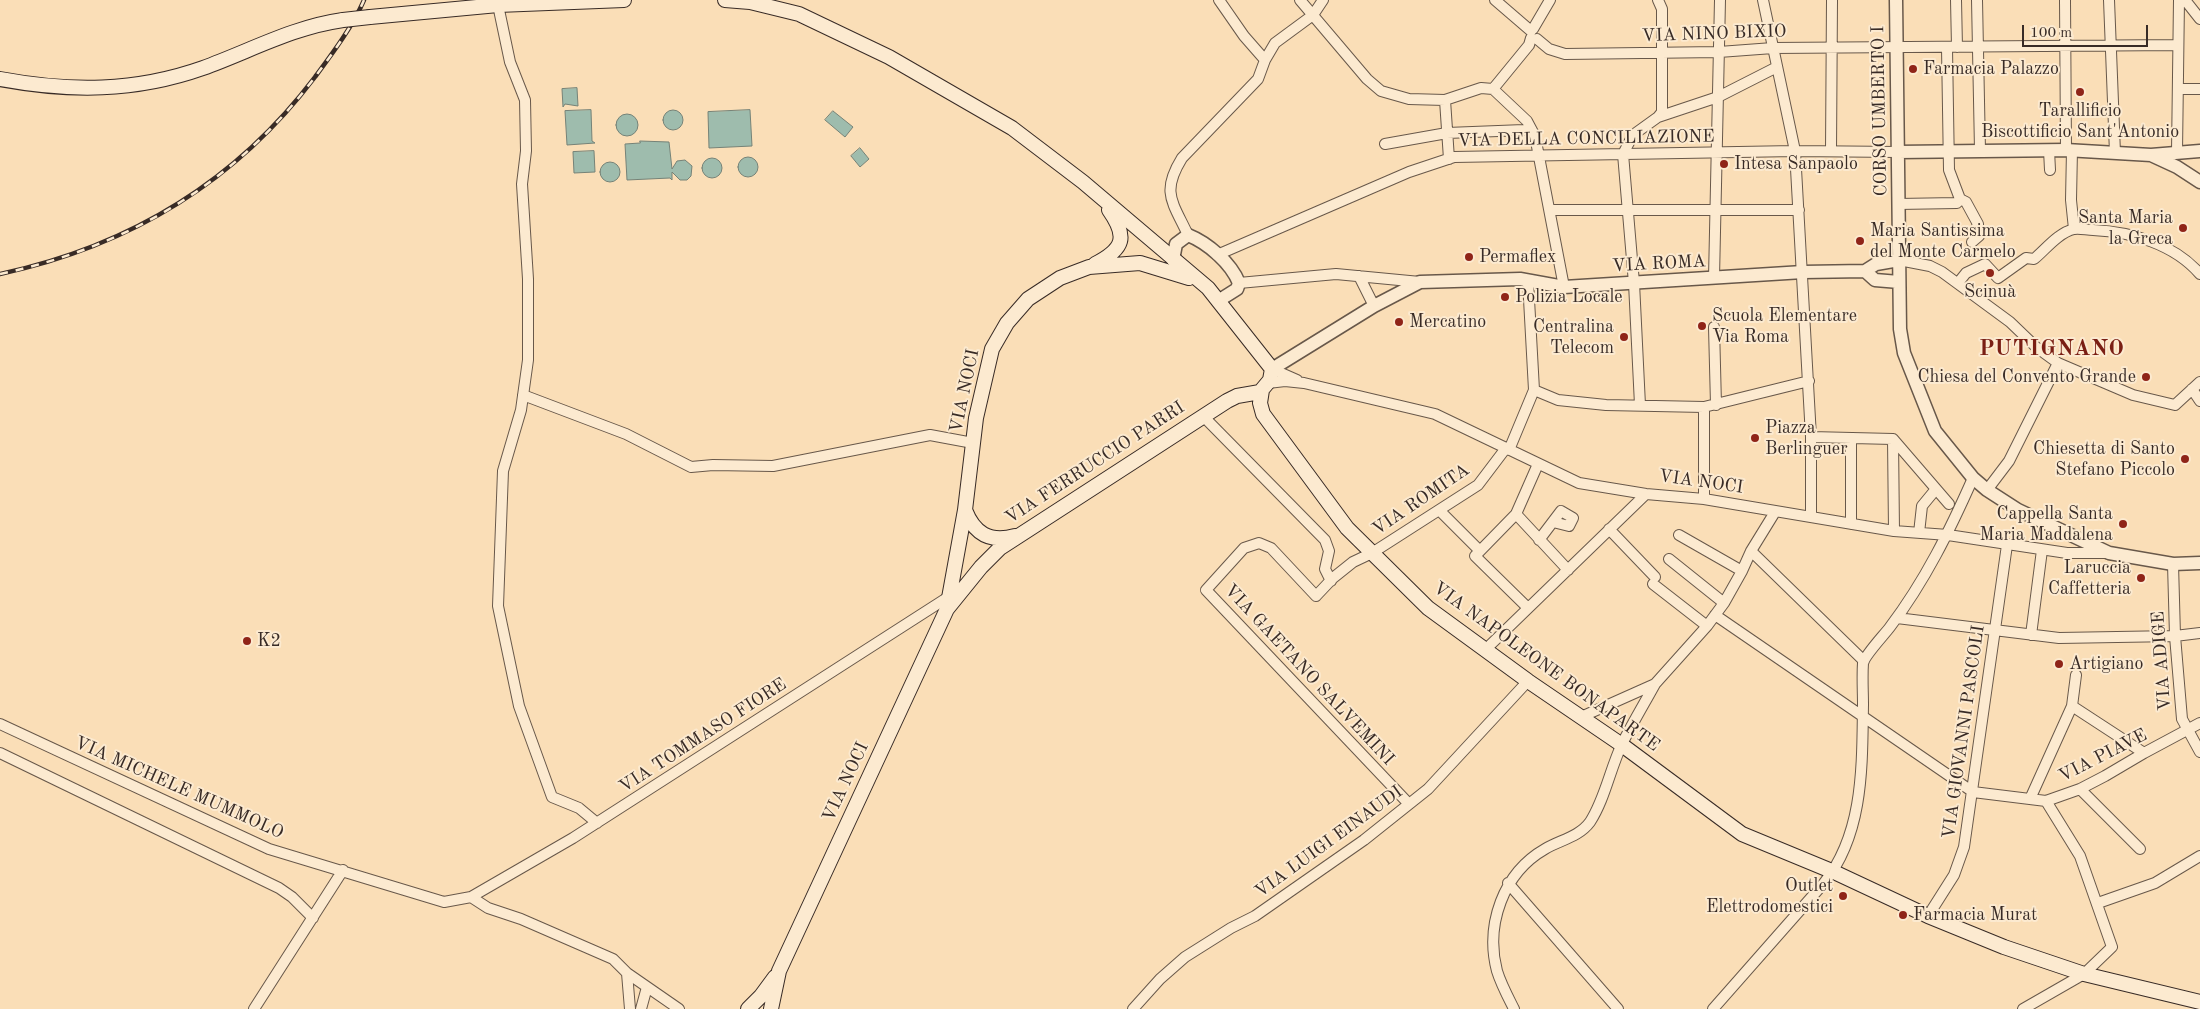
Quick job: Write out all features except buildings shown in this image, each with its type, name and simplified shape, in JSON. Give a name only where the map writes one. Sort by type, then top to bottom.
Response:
[{"type":"main road","points":[[0,80],[60,88],[122,86],[157,81],[203,68],[302,28],[343,20],[536,2],[624,0]]},
{"type":"main road","points":[[725,0],[750,2],[799,14],[888,57],[1012,128],[1102,198],[1201,283],[1218,301],[1272,369],[1260,403],[1263,414]]},
{"type":"main road","points":[[1089,267],[1110,257],[1119,247],[1122,235],[1118,222],[1102,198]]},
{"type":"main road","name":"VIA NOCI","points":[[748,1009],[761,996],[779,971],[948,602],[965,510],[976,418],[992,349],[1007,323],[1028,299],[1060,278],[1089,267],[1140,264],[1173,272],[1201,283]]},
{"type":"main road","name":"VIA FERRUCCIO PARRI","points":[[948,602],[1000,548],[1227,401],[1236,396],[1257,394],[1265,386]]},
{"type":"main road","name":"VIA NAPOLEONE BONAPARTE","points":[[1227,401],[1240,403],[1263,414],[1347,528],[1428,608],[1528,681],[1622,745],[1742,834],[1834,872],[1928,916],[2004,947],[2084,974],[2200,1002]]},
{"type":"main road","points":[[965,510],[975,530],[986,536],[1005,538],[1020,535]]},
{"type":"main road","name":"VIA NOCI","points":[[771,1009],[779,971]]},
{"type":"street","points":[[1218,0],[1244,36],[1265,60]]},
{"type":"street","points":[[1300,0],[1367,79],[1381,91],[1409,99],[1446,100],[1480,88],[1493,89],[1527,121],[1535,136],[1564,287]]},
{"type":"street","points":[[1218,301],[1237,289],[1239,283],[1236,276],[1217,254],[1200,239],[1188,234],[1174,206],[1169,185],[1172,173],[1182,158],[1258,79],[1265,60],[1275,43],[1313,15],[1323,0]]},
{"type":"street","name":"VIA NINO BIXIO","points":[[1495,0],[1549,49],[1565,54],[1719,52],[1773,48],[2178,45]]},
{"type":"street","points":[[1493,89],[1529,45],[1550,0]]},
{"type":"street","points":[[1640,405],[1634,284],[1623,154],[1633,135],[1662,112],[1660,53],[1662,9],[1658,0]]},
{"type":"street","points":[[1714,278],[1720,0]]},
{"type":"street","points":[[1762,0],[1795,152],[1811,437],[1811,517]]},
{"type":"street","points":[[1831,151],[1832,0]]},
{"type":"street","name":"CORSO UMBERTO I","points":[[1896,0],[1900,329],[1904,353],[1935,431],[1973,478],[1987,490],[2018,510],[2109,553],[2173,564],[2200,563]]},
{"type":"street","points":[[1956,0],[1952,47],[1948,152],[1951,178],[1960,199],[1966,202],[1978,224],[1975,231],[1979,236],[1972,242]]},
{"type":"street","points":[[1977,0],[1980,150]]},
{"type":"street","points":[[2065,0],[2071,202],[2074,230]]},
{"type":"street","points":[[2109,0],[2115,153]]},
{"type":"street","points":[[2177,152],[2179,0]]},
{"type":"street","points":[[2185,0],[2200,19]]},
{"type":"street","points":[[498,5],[503,39],[525,100],[527,126],[522,184],[528,278],[528,360],[521,410],[503,471],[498,606],[520,706],[552,797],[579,808],[596,823]]},
{"type":"street","points":[[1658,117],[1718,97],[1777,68]]},
{"type":"street","points":[[2178,90],[2200,89]]},
{"type":"street","points":[[1446,100],[1449,159]]},
{"type":"street","points":[[1385,144],[1447,133],[1524,130]]},
{"type":"street","points":[[2049,150],[2050,170]]},
{"type":"street","points":[[1898,152],[2069,150],[2151,155],[2200,151]]},
{"type":"street","name":"VIA DELLA CONCILIAZIONE","points":[[1217,254],[1409,172],[1454,157],[1831,151],[1898,152]]},
{"type":"street","points":[[2151,155],[2177,167],[2200,182]]},
{"type":"street","points":[[1898,204],[1948,204],[1957,203],[1960,199]]},
{"type":"street","points":[[1550,210],[1799,210]]},
{"type":"street","points":[[1958,283],[1966,273],[1985,264],[1998,278],[2026,258],[2034,259],[2057,238],[2074,230],[2108,232],[2156,243],[2180,255],[2200,274]]},
{"type":"street","points":[[1173,260],[1176,244],[1188,234]]},
{"type":"street","points":[[1899,260],[1930,266],[1958,283],[2010,322],[2036,347],[2058,363],[2133,395],[2175,405],[2200,382]]},
{"type":"street","name":"VIA ROMA","points":[[1420,282],[1520,278],[1564,287],[1634,284],[1803,272],[1865,271],[1876,264],[1899,260]]},
{"type":"street","points":[[1865,271],[1875,280],[1899,282]]},
{"type":"street","points":[[1239,283],[1336,274],[1420,282]]},
{"type":"street","points":[[1359,276],[1374,306]]},
{"type":"street","points":[[1528,281],[1534,390],[1558,400],[1606,405],[1704,407],[1808,381]]},
{"type":"street","points":[[1272,369],[1374,306],[1420,282]]},
{"type":"street","points":[[1714,327],[1716,405]]},
{"type":"street","points":[[1987,490],[2010,461],[2058,363]]},
{"type":"street","name":"VIA NOCI","points":[[1272,369],[1304,384]]},
{"type":"street","name":"VIA NOCI","points":[[1265,386],[1284,381],[1304,384],[1435,414],[1579,484],[1704,500],[1894,531],[1948,535],[2067,553],[2109,553]]},
{"type":"street","name":"VIA ROMITA","points":[[1206,590],[1244,548],[1259,543],[1271,548],[1316,596],[1353,562],[1372,553],[1478,485],[1507,449],[1534,390]]},
{"type":"street","points":[[2192,390],[2200,401]]},
{"type":"street","points":[[523,395],[626,434],[692,468],[713,465],[773,466],[930,435],[974,443]]},
{"type":"street","points":[[1704,407],[1704,500]]},
{"type":"street","points":[[1203,416],[1325,540],[1329,551],[1325,570],[1331,581]]},
{"type":"street","points":[[1811,437],[1893,439],[1949,504]]},
{"type":"street","points":[[1850,438],[1851,524]]},
{"type":"street","points":[[1893,439],[1894,531]]},
{"type":"street","points":[[1477,554],[1516,514],[1538,464]]},
{"type":"street","points":[[1713,1009],[1834,872],[1847,845],[1858,802],[1862,771],[1864,661],[1897,618],[1948,535],[1973,478]]},
{"type":"street","points":[[1919,534],[1922,506],[1936,489]]},
{"type":"street","points":[[1485,650],[1646,494]]},
{"type":"street","points":[[1439,510],[1528,608]]},
{"type":"street","points":[[1514,1009],[1497,970],[1494,941],[1495,919],[1508,884],[1532,857],[1546,848],[1578,833],[1589,823],[1622,745],[1655,684],[1707,626],[1724,603],[1751,551],[1775,512]]},
{"type":"street","points":[[1516,514],[1568,570]]},
{"type":"street","points":[[1540,540],[1553,522]]},
{"type":"street","points":[[1609,529],[1654,581],[1707,626]]},
{"type":"street","points":[[1679,535],[1742,571]]},
{"type":"street","name":"VIA GIOVANNI PASCOLI","points":[[1928,916],[1954,875],[1964,847],[2007,545]]},
{"type":"street","points":[[2031,635],[2042,550]]},
{"type":"street","points":[[1751,551],[1864,661]]},
{"type":"street","points":[[1668,559],[1724,603]]},
{"type":"street","name":"VIA ADIGE","points":[[2173,564],[2175,636],[2182,719],[2200,752]]},
{"type":"street","name":"VIA GAETANO SALVEMINI","points":[[1206,590],[1409,804]]},
{"type":"street","name":"VIA TOMMASO FIORE","points":[[471,897],[596,823],[948,602]]},
{"type":"street","points":[[1715,614],[1863,718],[1973,792],[2046,801],[2080,856],[2112,947],[2084,974],[2023,1009]]},
{"type":"street","points":[[1897,618],[2059,638],[2175,636],[2200,633]]},
{"type":"street","points":[[2030,799],[2072,706],[2076,675]]},
{"type":"street","name":"VIA LUIGI EINAUDI","points":[[1133,1009],[1160,979],[1185,957],[1254,916],[1364,840],[1428,789],[1528,681]]},
{"type":"street","points":[[1581,717],[1655,684]]},
{"type":"street","points":[[2072,706],[2144,753]]},
{"type":"street","name":"VIA PIAVE","points":[[2046,801],[2080,788],[2200,723]]},
{"type":"street","name":"VIA MICHELE MUMMOLO","points":[[0,724],[268,849],[343,870],[444,902],[471,897]]},
{"type":"street","points":[[0,752],[279,888],[292,897],[312,918]]},
{"type":"street","points":[[2080,788],[2140,850]]},
{"type":"street","points":[[2098,903],[2155,883],[2200,856]]},
{"type":"street","points":[[254,1009],[343,870]]},
{"type":"street","points":[[1508,884],[1618,1009]]},
{"type":"street","points":[[471,897],[488,908],[521,918],[613,958],[627,973],[676,1007],[684,1009]]},
{"type":"street","points":[[627,973],[630,1009]]},
{"type":"street","points":[[641,1009],[647,987]]},
{"type":"street","points":[[662,1009],[676,1007]]},
{"type":"shaded area","points":[[577,88],[578,106],[565,104],[563,107],[562,89]]},
{"type":"shaded area","points":[[591,110],[592,141],[595,143],[567,145],[565,111]]},
{"type":"shaded area","points":[[669,110],[677,110],[683,116],[683,124],[677,130],[669,130],[663,124],[663,116]]},
{"type":"shaded area","points":[[750,110],[752,146],[709,148],[708,112]]},
{"type":"shaded area","points":[[833,111],[853,127],[845,137],[825,120]]},
{"type":"shaded area","points":[[627,114],[635,117],[638,125],[635,133],[627,136],[619,133],[616,125],[619,117]]},
{"type":"shaded area","points":[[640,141],[669,142],[672,169],[677,161],[685,160],[692,166],[691,176],[687,180],[680,180],[672,172],[672,180],[670,178],[627,180],[625,144],[640,143]]},
{"type":"shaded area","points":[[860,148],[869,159],[860,167],[851,156]]},
{"type":"shaded area","points":[[594,151],[595,172],[574,173],[573,152]]},
{"type":"shaded area","points":[[744,157],[752,157],[758,163],[758,171],[752,177],[744,177],[738,171],[738,163]]},
{"type":"shaded area","points":[[712,158],[719,161],[722,168],[719,175],[712,178],[705,175],[702,168],[705,161]]},
{"type":"shaded area","points":[[610,162],[617,165],[620,172],[617,179],[610,182],[603,179],[600,172],[603,165]]},
{"type":"railway","points":[[0,274],[48,262],[93,246],[136,227],[176,205],[214,179],[250,149],[284,115],[335,49],[354,20],[364,0]]},
{"type":"place","name":"Farmacia Palazzo","points":[[1913,69]]},
{"type":"place","name":"Tarallificio Biscottificio Sant'Antonio","points":[[2080,92]]},
{"type":"place","name":"Intesa Sanpaolo","points":[[1724,164]]},
{"type":"place","name":"Santa Maria la Greca","points":[[2183,228]]},
{"type":"place","name":"Maria Santissima del Monte Carmelo","points":[[1860,241]]},
{"type":"place","name":"Permaflex","points":[[1469,257]]},
{"type":"place","name":"Scinuà","points":[[1990,273]]},
{"type":"place","name":"Polizia Locale","points":[[1505,297]]},
{"type":"place","name":"Mercatino","points":[[1399,322]]},
{"type":"place","name":"Scuola Elementare Via Roma","points":[[1702,326]]},
{"type":"place","name":"Centralina Telecom","points":[[1624,337]]},
{"type":"place","name":"Chiesa del Convento Grande","points":[[2146,377]]},
{"type":"place","name":"Piazza Berlinguer","points":[[1755,438]]},
{"type":"place","name":"Chiesetta di Santo Stefano Piccolo","points":[[2185,459]]},
{"type":"place","name":"Cappella Santa Maria Maddalena","points":[[2123,524]]},
{"type":"place","name":"Laruccia Caffetteria","points":[[2141,578]]},
{"type":"place","name":"K2","points":[[247,641]]},
{"type":"place","name":"Artigiano","points":[[2059,664]]},
{"type":"place","name":"Outlet Elettrodomestici","points":[[1843,896]]},
{"type":"place","name":"Farmacia Murat","points":[[1903,915]]},
{"type":"district","name":"PUTIGNANO","points":[[2052,349]]}]
